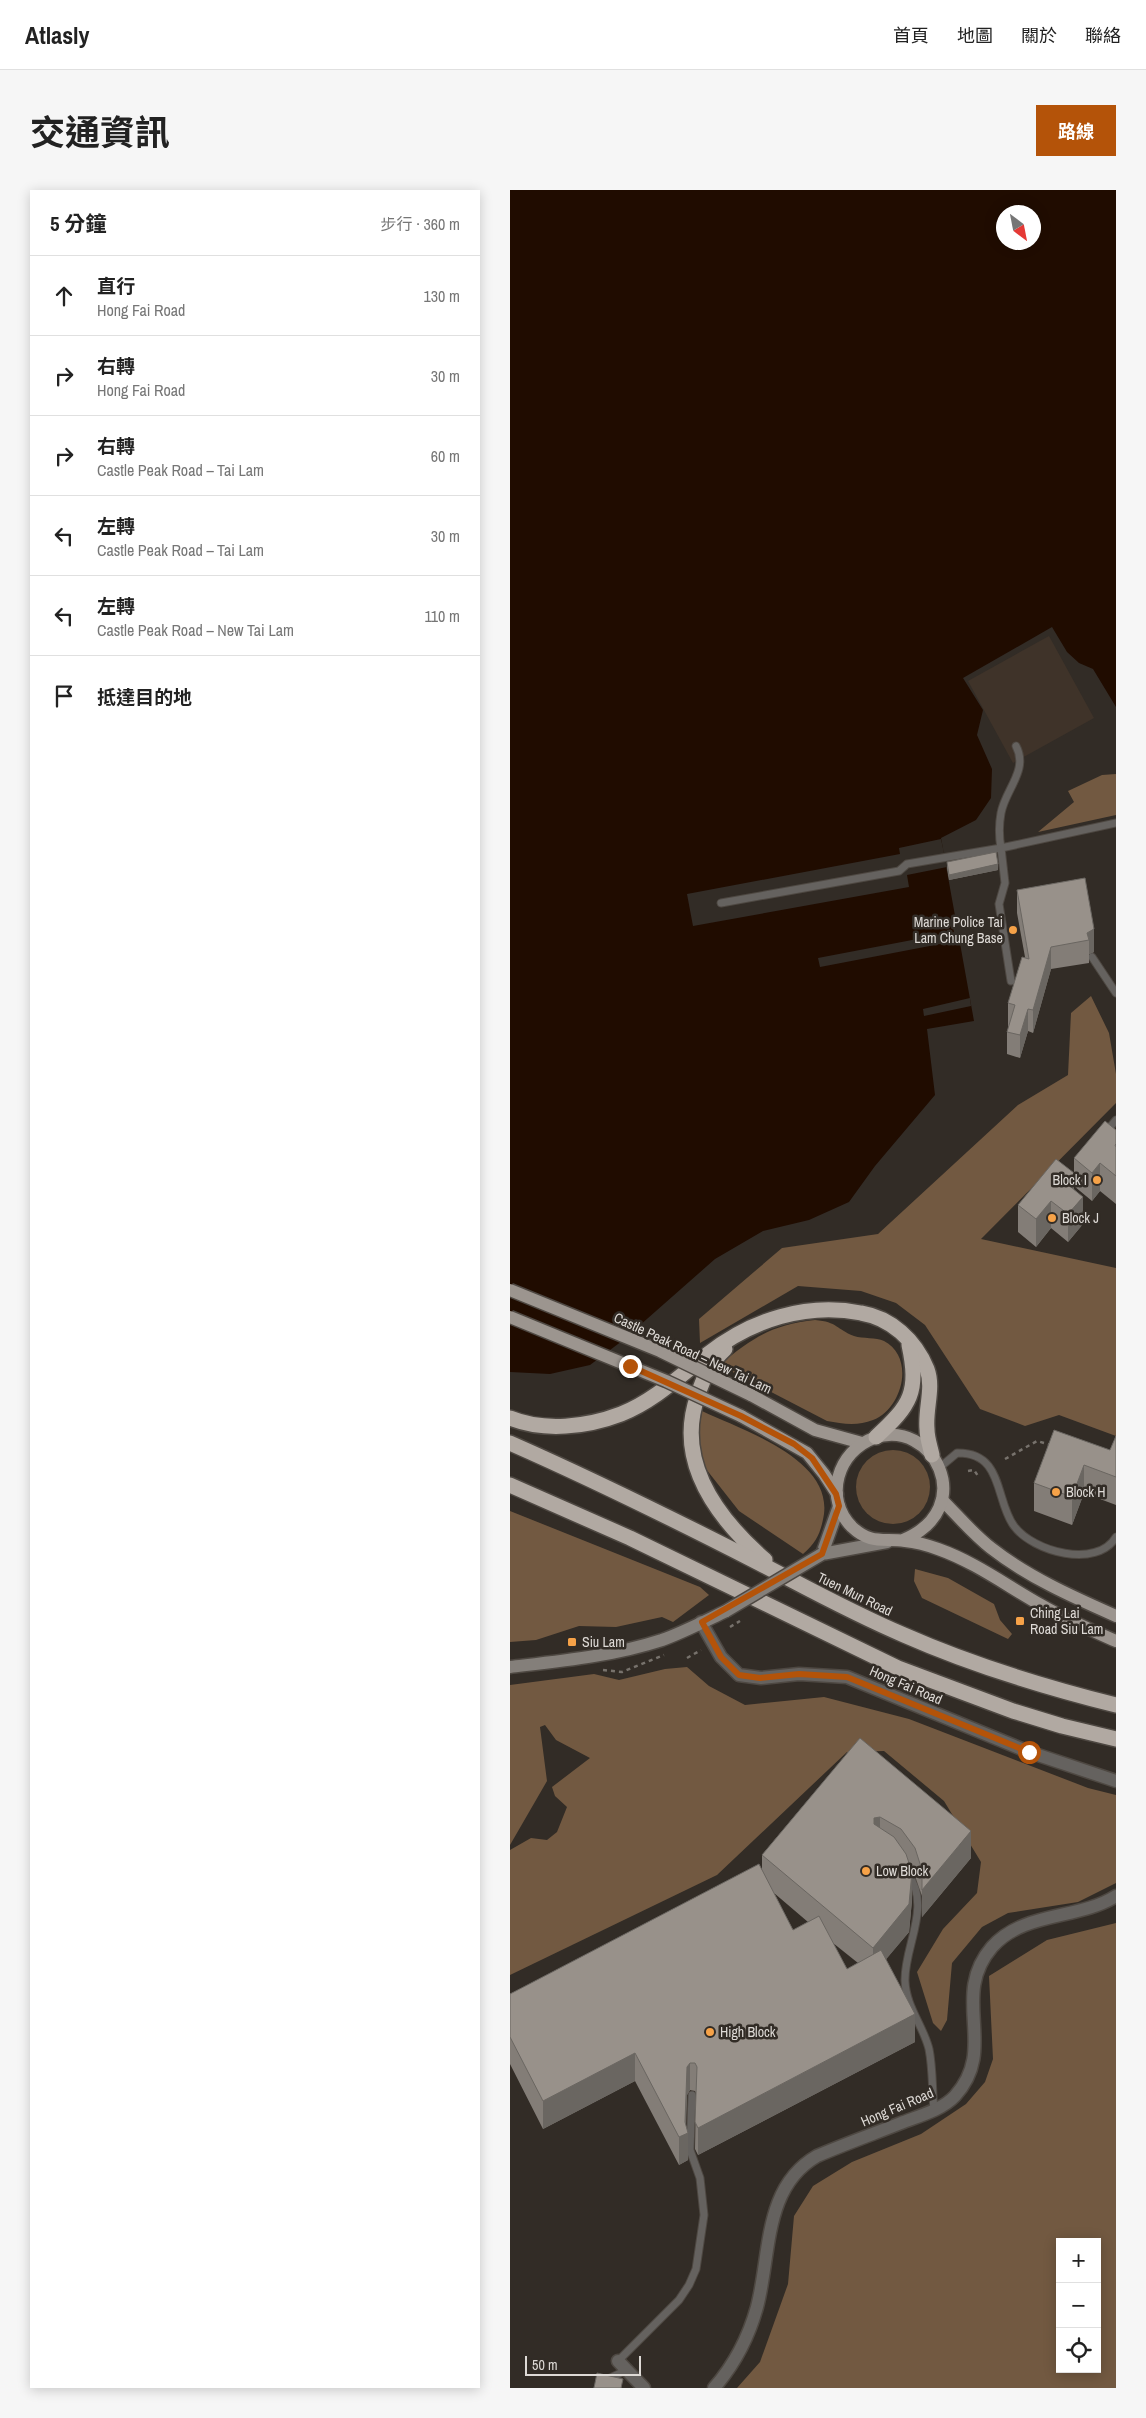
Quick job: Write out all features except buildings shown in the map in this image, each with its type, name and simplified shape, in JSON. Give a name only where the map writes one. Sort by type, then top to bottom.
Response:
[{"type":"highway","points":[[510,1418],[526,1423],[556,1426],[598,1421],[622,1413],[662,1390],[711,1352],[749,1329],[790,1314],[835,1309],[864,1313],[885,1320],[907,1339],[928,1371],[930,1381],[927,1429],[936,1462]]},
{"type":"highway","points":[[749,1329],[719,1354],[706,1375],[694,1409],[690,1438],[696,1470],[712,1502],[752,1549],[782,1575]]},
{"type":"highway","points":[[876,1437],[903,1410],[912,1390],[914,1378],[913,1365],[907,1339]]},
{"type":"highway","name":"Tuen Mun Road","points":[[510,1443],[649,1509],[861,1616],[934,1648],[1064,1692],[1116,1705]]},
{"type":"highway","points":[[510,1485],[630,1538],[898,1668],[1012,1711],[1116,1739]]},
{"type":"highway","points":[[510,1490],[530,1494]]},
{"type":"main road","name":"Castle Peak Road – New Tai Lam","points":[[510,1290],[660,1351],[750,1395],[815,1430],[862,1443]]},
{"type":"main road","points":[[510,1317],[666,1381],[741,1416],[807,1453],[824,1474],[852,1526],[874,1540],[887,1542]]},
{"type":"main road","points":[[510,1667],[579,1659],[664,1639],[726,1611],[822,1554],[903,1540],[916,1535],[928,1526],[937,1514],[942,1500],[943,1478],[936,1462],[920,1444],[905,1437],[891,1435],[876,1437],[862,1443],[852,1451],[842,1464],[837,1478],[838,1500],[822,1554]]},
{"type":"main road","points":[[942,1500],[986,1543],[1010,1562],[1059,1590],[1116,1616]]},
{"type":"main road","points":[[903,1540],[926,1544],[967,1561],[1042,1606],[1116,1642]]},
{"type":"street","name":"Hong Fai Road","points":[[702,1622],[721,1657],[739,1675],[760,1678],[799,1674],[847,1677],[1029,1752],[1116,1781]]},
{"type":"street","name":"Hong Fai Road","points":[[714,2388],[734,2360],[753,2320],[776,2210],[789,2179],[801,2166],[817,2156],[934,2110],[955,2096],[973,2063],[976,2042],[972,1993],[979,1968],[993,1946],[1010,1932],[1024,1925],[1094,1907],[1116,1896]]},
{"type":"street","points":[[623,2365],[644,2388]]},
{"type":"lane","points":[[1010,981],[999,904],[1005,883],[999,836],[1001,812],[1020,767],[1020,755],[1016,746]]},
{"type":"lane","points":[[721,903],[899,871],[907,864],[1001,848],[1116,823]]},
{"type":"lane","points":[[1092,957],[1116,992]]},
{"type":"lane","points":[[1097,1141],[1116,1120]]},
{"type":"lane","points":[[936,1462],[958,1453],[978,1458],[988,1465],[997,1477],[1007,1513],[1014,1527],[1040,1546],[1072,1554],[1095,1554],[1106,1548],[1116,1537]]},
{"type":"lane","points":[[902,1867],[911,1879],[917,1899],[916,1928],[908,1953],[905,1981],[909,2005],[929,2048],[934,2110]]},
{"type":"lane","points":[[598,2388],[623,2365],[679,2300],[696,2269],[704,2215],[700,2178],[690,2150],[692,2095]]},
{"type":"path","points":[[1005,1459],[1037,1442],[1056,1446]]},
{"type":"path","points":[[968,1470],[974,1470],[978,1476]]},
{"type":"path","points":[[730,1627],[740,1621]]},
{"type":"path","points":[[622,1672],[670,1653]]},
{"type":"shaded area","points":[[510,190],[1116,190],[1116,707],[1093,669],[1079,663],[1067,652],[1052,627],[963,678],[983,710],[977,735],[992,769],[991,798],[976,820],[941,838],[974,1021],[927,1029],[935,1095],[875,1166],[849,1202],[809,1220],[763,1231],[715,1259],[622,1341],[590,1365],[550,1374],[510,1372]]},
{"type":"shaded area","points":[[1049,636],[1094,718],[1013,763],[968,681]]},
{"type":"shaded area","points":[[1116,774],[1116,815],[1038,832],[1074,802],[1068,791],[1102,775]]},
{"type":"shaded area","points":[[1091,996],[1109,1033],[1116,1074],[1116,1103],[981,1239],[1116,1268],[1116,1436],[1059,1415],[1025,1426],[980,1409],[925,1325],[896,1303],[861,1291],[798,1286],[700,1343],[699,1319],[782,1248],[878,1234],[1018,1105],[1068,1075],[1071,1013]]},
{"type":"shaded area","points":[[815,1320],[833,1324],[854,1336],[884,1341],[894,1349],[900,1359],[901,1383],[898,1395],[883,1414],[873,1420],[856,1424],[827,1421],[719,1365],[764,1334],[786,1325]]},
{"type":"shaded area","points":[[702,1411],[760,1437],[781,1449],[799,1462],[814,1477],[822,1494],[824,1514],[818,1536],[803,1554],[739,1511],[706,1469],[700,1450],[699,1431]]},
{"type":"shaded area","points":[[886,1450],[900,1450],[914,1456],[924,1466],[930,1480],[928,1501],[914,1518],[900,1524],[886,1524],[872,1518],[862,1508],[856,1494],[856,1480],[862,1466],[872,1456]]},
{"type":"shaded area","points":[[510,1511],[700,1587],[709,1595],[673,1622],[662,1617],[616,1627],[579,1626],[536,1640],[510,1642]]},
{"type":"shaded area","points":[[915,1569],[948,1578],[994,1604],[1000,1620],[1012,1634],[1008,1639],[922,1598],[914,1581]]},
{"type":"shaded area","points":[[687,1667],[709,1686],[745,1705],[824,1697],[909,1719],[1088,1788],[1116,1795],[1116,1883],[1078,1902],[1008,1913],[982,1927],[952,1963],[947,2020],[941,2031],[933,2023],[917,1972],[943,1929],[977,1893],[981,1862],[944,1801],[884,1751],[847,1752],[717,1875],[510,1975],[510,1850],[531,1838],[547,1840],[557,1832],[567,1807],[555,1796],[552,1787],[590,1758],[556,1740],[545,1725],[540,1727],[547,1781],[510,1845],[510,1685],[594,1674],[619,1680],[665,1669]]},
{"type":"shaded area","points":[[1116,1923],[1116,2388],[737,2388],[760,2362],[788,2284],[794,2216],[813,2186],[852,2162],[921,2134],[966,2104],[985,2082],[993,2059],[989,1976],[1047,1940]]},
{"type":"pier","points":[[941,839],[947,867],[907,875],[909,887],[693,926],[687,894],[900,854],[899,848]]},
{"type":"pier","points":[[956,915],[961,940],[820,967],[818,958],[954,932],[951,916]]},
{"type":"pier","points":[[970,998],[971,1006],[924,1016],[923,1009]]},
{"type":"place","name":"Marine Police Tai Lam Chung Base","points":[[1013,930]]},
{"type":"place","name":"Block I","points":[[1097,1180]]},
{"type":"place","name":"Block J","points":[[1052,1218]]},
{"type":"place","name":"Block H","points":[[1056,1492]]},
{"type":"place","name":"Ching Lai Road Siu Lam","points":[[1020,1621]]},
{"type":"place","name":"Siu Lam","points":[[572,1642]]},
{"type":"place","name":"Low Block","points":[[866,1871]]},
{"type":"place","name":"High Block","points":[[710,2032]]},
{"type":"route","points":[[630,1366],[702,1397],[794,1444],[812,1458],[836,1494],[839,1506],[822,1554],[726,1611],[702,1622],[712,1645],[733,1671],[739,1675],[760,1678],[799,1674],[847,1677],[1029,1752]]}]
